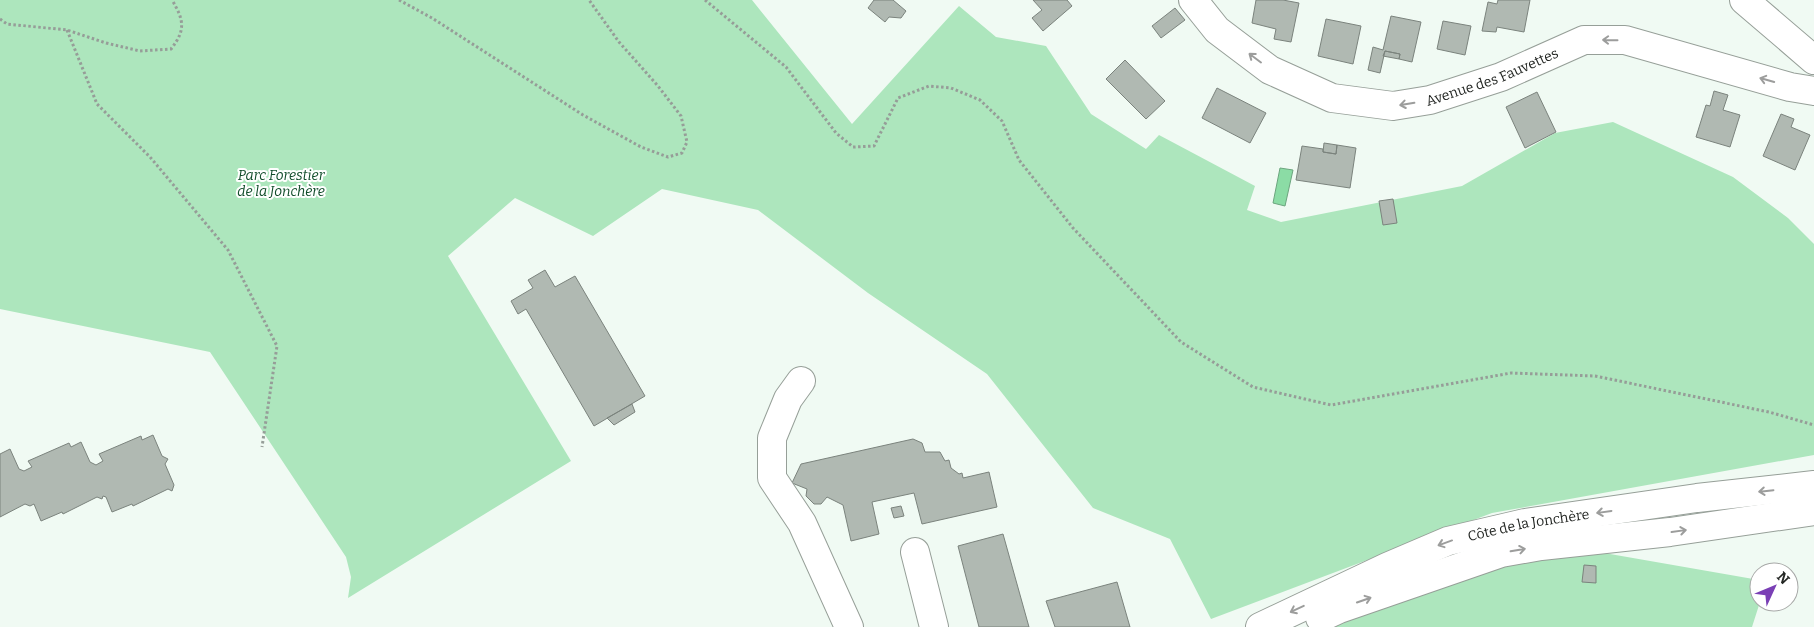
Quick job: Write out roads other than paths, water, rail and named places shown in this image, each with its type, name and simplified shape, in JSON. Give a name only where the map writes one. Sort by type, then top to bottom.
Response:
[{"type":"street","name":"Avenue des Fauvettes","points":[[1193,0],[1217,30],[1270,70],[1332,98],[1393,106],[1430,100],[1502,77],[1584,40],[1625,40],[1790,87],[1814,91]]},
{"type":"street","points":[[1744,0],[1814,60]]},
{"type":"street","points":[[801,381],[788,399],[772,438],[772,478],[802,523],[849,627]]},
{"type":"street","name":"Côte de la Jonchère","points":[[1260,627],[1387,567],[1448,541],[1525,523],[1697,498],[1814,485]]},
{"type":"street","name":"Côte de la Jonchère","points":[[1303,627],[1338,609],[1501,553],[1540,546],[1670,532],[1814,511]]},
{"type":"street","points":[[915,552],[934,627]]},
{"type":"park label","name":"Parc Forestier de la Jonchère","points":[[281,184]]}]
